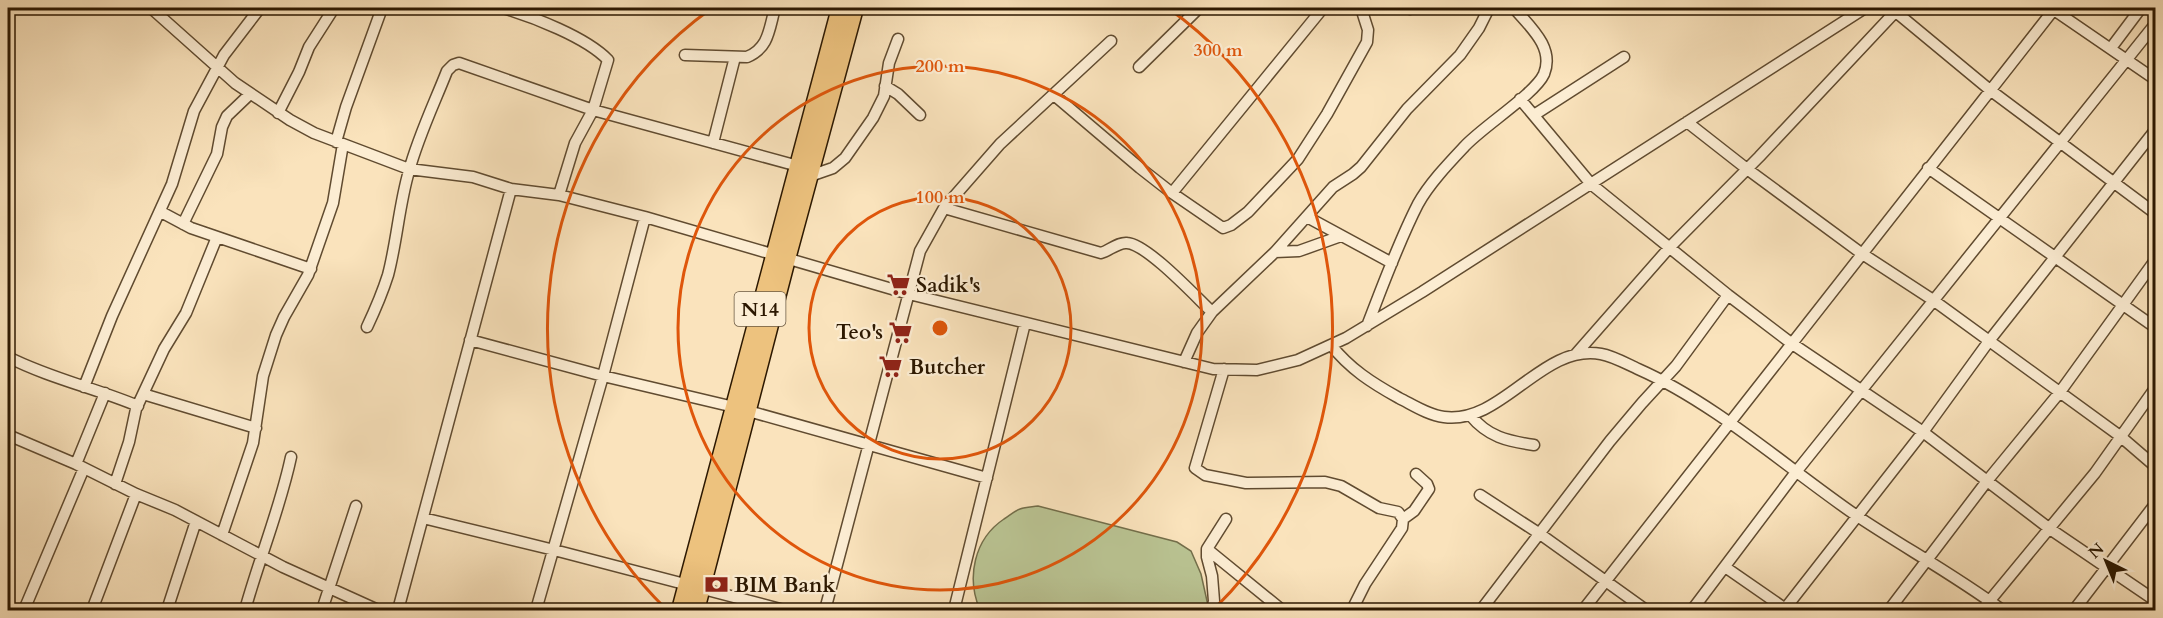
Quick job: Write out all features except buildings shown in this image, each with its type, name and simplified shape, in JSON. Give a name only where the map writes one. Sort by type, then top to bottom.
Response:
[{"type":"main road","name":"N14","points":[[829,78],[840,8]]},
{"type":"main road","name":"N14","points":[[680,610],[694,587],[829,78],[855,8]]},
{"type":"main road","name":"N14","points":[[694,587],[696,610]]},
{"type":"street","points":[[151,8],[216,67],[278,113],[314,133],[409,169],[473,177],[511,189],[559,195],[645,217],[909,294],[1213,369],[1257,370],[1298,360],[1367,326],[1865,8]]},
{"type":"street","points":[[84,387],[112,316],[161,212],[194,111],[216,67],[260,8]]},
{"type":"street","points":[[278,113],[309,47],[334,8]]},
{"type":"street","points":[[222,535],[253,443],[261,387],[276,334],[310,269],[333,202],[339,143],[346,107],[382,8]]},
{"type":"street","points":[[503,8],[529,12],[578,39],[608,60],[593,110],[575,143],[559,195]]},
{"type":"street","points":[[685,55],[747,57],[754,54],[764,45],[775,8]]},
{"type":"street","points":[[1139,67],[1199,8]]},
{"type":"street","points":[[1172,193],[1323,8]]},
{"type":"street","points":[[1054,95],[1172,193],[1222,228],[1232,225],[1248,212],[1298,159],[1364,51],[1368,30],[1361,8]]},
{"type":"street","points":[[1184,362],[1197,333],[1212,312],[1275,252],[1333,187],[1361,167],[1407,109],[1460,55],[1489,8]]},
{"type":"street","points":[[1367,326],[1392,263],[1419,203],[1428,190],[1464,147],[1544,75],[1547,62],[1546,51],[1540,39],[1514,8]]},
{"type":"street","points":[[1583,610],[2053,8],[2156,80]]},
{"type":"street","points":[[2111,48],[2141,8]]},
{"type":"street","points":[[1575,355],[1669,248],[1747,170],[1894,9],[1990,90],[2156,214]]},
{"type":"street","points":[[1692,610],[1796,472],[2156,23]]},
{"type":"street","points":[[367,327],[388,274],[398,212],[409,169],[447,71],[453,65],[459,63],[593,110],[804,171],[833,168],[845,158],[873,118],[884,96],[889,63],[898,39]]},
{"type":"street","points":[[825,610],[920,251],[944,208],[1000,144],[1111,41]]},
{"type":"street","points":[[713,143],[735,57]]},
{"type":"street","points":[[1534,115],[1624,57]]},
{"type":"street","points":[[885,86],[898,94],[920,115]]},
{"type":"street","points":[[183,224],[218,154],[222,127],[227,116],[250,94]]},
{"type":"street","points":[[1520,99],[1591,184],[1728,295],[1791,343],[1923,432],[2050,529],[2156,601]]},
{"type":"street","points":[[1687,122],[1747,170],[1861,253],[1933,300],[2120,436],[2156,466]]},
{"type":"street","points":[[1725,567],[1785,610],[1923,432],[1989,341],[2156,129]]},
{"type":"street","points":[[1928,168],[2156,328]]},
{"type":"street","points":[[398,610],[511,189]]},
{"type":"street","points":[[944,208],[1101,253],[1123,243],[1129,243],[1152,257],[1212,312]]},
{"type":"street","points":[[161,212],[183,224],[310,269]]},
{"type":"street","points":[[536,610],[603,376],[645,217]]},
{"type":"street","points":[[1307,217],[1392,263]]},
{"type":"street","points":[[1275,252],[1299,251],[1341,236]]},
{"type":"street","points":[[115,484],[138,406],[164,350],[186,313],[217,237]]},
{"type":"street","points":[[1888,610],[1929,560],[1987,481],[2060,392],[2156,259]]},
{"type":"street","points":[[1481,610],[1610,441],[1677,366],[1728,295]]},
{"type":"street","points":[[954,610],[1025,323]]},
{"type":"street","points":[[470,340],[741,410],[987,478]]},
{"type":"street","points":[[1331,345],[1342,359],[1362,377],[1421,410],[1445,417],[1470,415],[1492,404],[1554,363],[1575,355],[1600,354],[1663,380],[1728,423],[1858,517],[1929,560],[2002,610]]},
{"type":"street","points":[[8,357],[29,368],[138,406]]},
{"type":"street","points":[[1224,369],[1195,468],[1197,471],[1204,475],[1246,483],[1325,482],[1341,486],[1379,508],[1398,512],[1403,519],[1402,528],[1365,584],[1352,610]]},
{"type":"street","points":[[1982,610],[2095,473],[2156,387]]},
{"type":"street","points":[[24,610],[80,466],[105,393]]},
{"type":"street","points":[[143,394],[256,428]]},
{"type":"street","points":[[1470,415],[1489,432],[1504,440],[1534,445]]},
{"type":"street","points":[[8,435],[80,466],[196,521],[328,588],[378,610]]},
{"type":"street","points":[[245,610],[284,490],[291,457]]},
{"type":"street","points":[[1403,519],[1414,512],[1429,489],[1416,474]]},
{"type":"street","points":[[92,610],[136,494]]},
{"type":"street","points":[[1480,495],[1540,534],[1646,610]]},
{"type":"street","points":[[2074,610],[2156,503]]},
{"type":"street","points":[[322,610],[356,506]]},
{"type":"street","points":[[423,518],[554,549],[784,610]]},
{"type":"street","points":[[1212,610],[1214,601],[1212,576],[1207,557],[1208,549],[1226,519]]},
{"type":"street","points":[[166,610],[196,521]]},
{"type":"street","points":[[1208,549],[1282,610]]},
{"type":"green space","points":[[1038,506],[1177,542],[1191,551],[1201,574],[1209,610],[980,610],[976,598],[974,572],[980,548],[986,537],[994,527],[1016,511]]},
{"type":"place","name":"Sadik's","points":[[898,285]]},
{"type":"place","name":"Teo's","points":[[901,332]]},
{"type":"place","name":"Butcher","points":[[891,367]]},
{"type":"place","name":"BIM Bank","points":[[716,585]]}]
